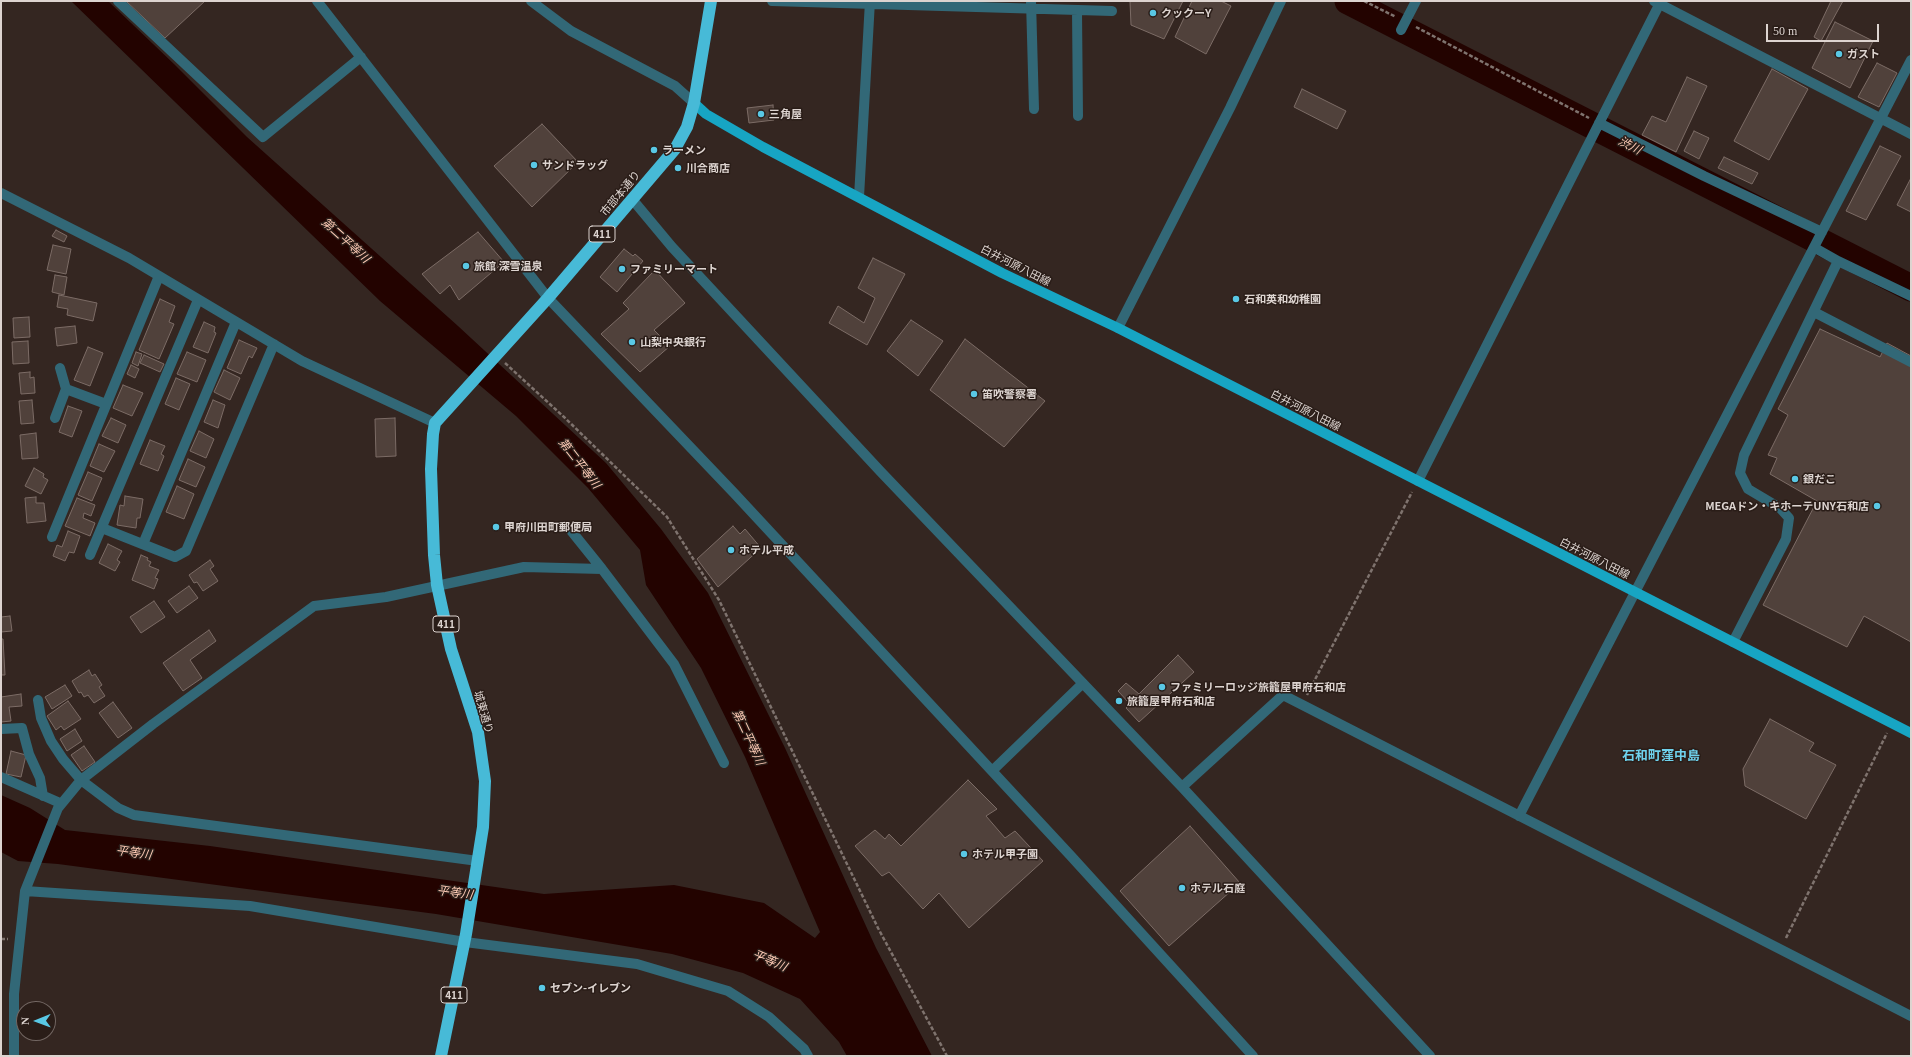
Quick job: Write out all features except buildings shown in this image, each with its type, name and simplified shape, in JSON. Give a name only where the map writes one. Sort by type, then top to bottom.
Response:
[{"type":"highway","name":"市部本通り","points":[[435,423],[548,298],[674,149],[687,127],[694,103],[711,1]]},
{"type":"highway","name":"城東通り","points":[[435,423],[432,434],[431,469],[434,555],[437,585],[451,649],[478,732],[484,774],[483,827],[466,938],[441,1056]]},
{"type":"main road","name":"白井河原八田線","points":[[694,103],[706,114],[763,147],[1002,273],[1118,328],[1911,733]]},
{"type":"street","points":[[118,1],[263,136],[361,57]]},
{"type":"street","points":[[317,1],[548,298],[734,493],[992,771],[1253,1056]]},
{"type":"street","points":[[772,1],[1032,5],[1077,11],[1112,12]]},
{"type":"street","points":[[1118,328],[1230,108],[1282,1]]},
{"type":"street","points":[[1404,25],[1416,1]]},
{"type":"street","points":[[533,2],[570,31],[675,86],[694,103]]},
{"type":"street","points":[[1418,481],[1599,123],[1658,2],[1911,134]]},
{"type":"street","points":[[859,197],[870,3]]},
{"type":"street","points":[[1032,5],[1034,109]]},
{"type":"street","points":[[1077,11],[1078,116]]},
{"type":"street","points":[[1519,816],[1911,60]]},
{"type":"street","points":[[1599,123],[1821,234]]},
{"type":"street","points":[[1,193],[129,258],[302,361],[435,423]]},
{"type":"street","points":[[632,199],[672,246],[881,472],[1182,787],[1430,1056]]},
{"type":"street","points":[[1815,247],[1838,261],[1911,296]]},
{"type":"street","points":[[1733,642],[1786,539],[1789,518],[1780,508],[1748,489],[1740,473],[1744,454],[1838,261]]},
{"type":"street","points":[[52,537],[159,276]]},
{"type":"street","points":[[90,555],[198,300]]},
{"type":"street","points":[[1814,312],[1911,362]]},
{"type":"street","points":[[143,544],[236,322]]},
{"type":"street","points":[[102,528],[175,557],[186,551],[274,344]]},
{"type":"street","points":[[55,418],[66,389],[60,368]]},
{"type":"street","points":[[66,389],[106,404]]},
{"type":"street","points":[[569,528],[674,664],[724,763]]},
{"type":"street","points":[[14,1056],[14,994],[25,891],[60,804],[81,780],[152,724],[314,606],[386,597],[524,567],[602,569]]},
{"type":"street","points":[[992,771],[1082,684]]},
{"type":"street","points":[[1182,787],[1284,695],[1911,1016]]},
{"type":"street","points":[[38,700],[42,718],[51,741],[63,760],[81,780],[118,808],[134,815],[477,866]]},
{"type":"street","points":[[1,729],[22,728],[29,754],[40,778],[43,796]]},
{"type":"street","points":[[1,777],[60,804]]},
{"type":"street","points":[[25,891],[250,906],[637,964],[728,991],[769,1017],[804,1048],[808,1056]]},
{"type":"path","points":[[1364,1],[1404,25],[1599,123]]},
{"type":"path","points":[[496,356],[564,417],[667,517],[720,600],[878,928],[947,1056]]},
{"type":"path","points":[[1302,704],[1418,481]]},
{"type":"path","points":[[1780,949],[1892,723]]},
{"type":"water","points":[[71,1],[108,1],[247,137],[458,326],[606,463],[661,529],[708,593],[785,748],[876,948],[932,1056],[847,1056],[839,1042],[800,999],[743,973],[672,954],[436,914],[58,864],[18,861],[1,852],[1,795],[30,808],[65,830],[210,846],[544,894],[674,885],[764,903],[815,938],[820,932],[745,757],[701,668],[646,585],[640,550],[588,488],[516,416],[380,301]]},
{"type":"waterway","name":"渋川","points":[[1348,1],[1911,288]]},
{"type":"place","name":"クックーY","points":[[1153,13]]},
{"type":"place","name":"ガスト","points":[[1839,54]]},
{"type":"place","name":"三角屋","points":[[761,114]]},
{"type":"place","name":"ラーメン","points":[[654,150]]},
{"type":"place","name":"サンドラッグ","points":[[534,165]]},
{"type":"place","name":"川合商店","points":[[678,168]]},
{"type":"place","name":"旅館 深雪温泉","points":[[466,266]]},
{"type":"place","name":"ファミリーマート","points":[[622,269]]},
{"type":"place","name":"石和英和幼稚園","points":[[1236,299]]},
{"type":"place","name":"山梨中央銀行","points":[[632,342]]},
{"type":"place","name":"笛吹警察署","points":[[974,394]]},
{"type":"place","name":"銀だこ","points":[[1795,479]]},
{"type":"place","name":"MEGAドン・キホーテUNY石和店","points":[[1877,506]]},
{"type":"place","name":"甲府川田町郵便局","points":[[496,527]]},
{"type":"place","name":"ホテル平成","points":[[731,550]]},
{"type":"place","name":"ファミリーロッジ旅籠屋甲府石和店","points":[[1162,687]]},
{"type":"place","name":"旅籠屋甲府石和店","points":[[1119,701]]},
{"type":"place","name":"ホテル甲子園","points":[[964,854]]},
{"type":"place","name":"ホテル石庭","points":[[1182,888]]},
{"type":"place","name":"セブン-イレブン","points":[[542,988]]},
{"type":"district","name":"石和町窪中島","points":[[1661,755]]},
{"type":"water label","name":"第二平等川","points":[[346,240]]},
{"type":"water label","name":"第二平等川","points":[[580,463]]},
{"type":"water label","name":"第二平等川","points":[[749,737]]},
{"type":"water label","name":"平等川","points":[[134,852]]},
{"type":"water label","name":"平等川","points":[[455,892]]},
{"type":"water label","name":"平等川","points":[[770,960]]}]
